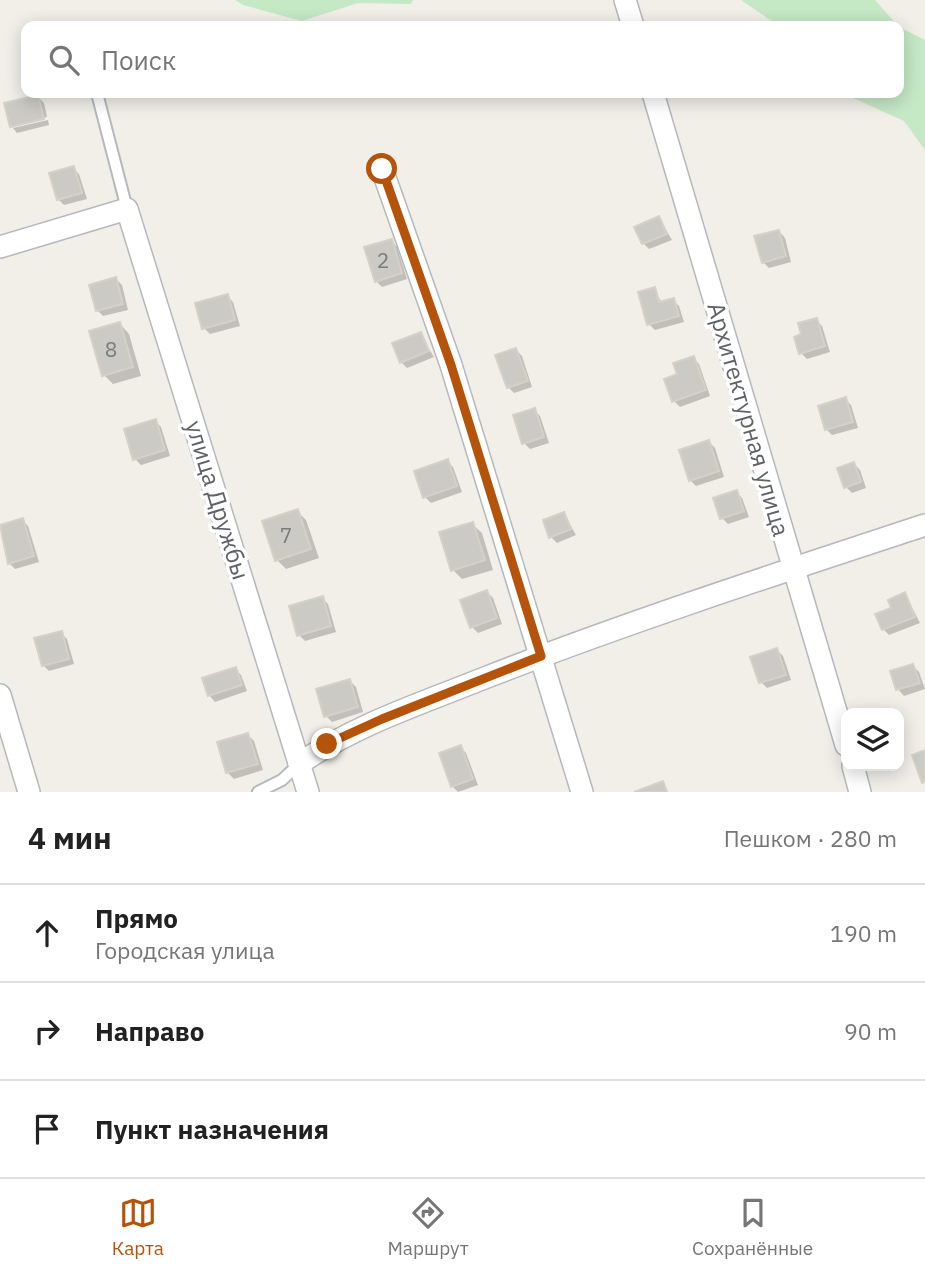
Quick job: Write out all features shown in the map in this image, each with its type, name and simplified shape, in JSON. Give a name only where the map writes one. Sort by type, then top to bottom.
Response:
[{"type":"street","points":[[625,0],[631,21]]},
{"type":"street","name":"Архитектурная улица","points":[[654,98],[841,728]]},
{"type":"street","points":[[382,169],[451,365],[582,792]]},
{"type":"street","points":[[0,247],[127,209]]},
{"type":"street","name":"улица Дружбы","points":[[127,209],[308,792]]},
{"type":"street","points":[[299,764],[327,744],[382,719],[541,656],[925,525]]},
{"type":"street","points":[[0,695],[29,792]]},
{"type":"street","points":[[854,771],[860,792]]},
{"type":"lane","points":[[98,98],[127,209]]},
{"type":"lane","points":[[258,792],[282,780],[299,764]]},
{"type":"green space","points":[[235,0],[413,0],[411,4],[358,3],[302,21],[243,5]]},
{"type":"green space","points":[[741,0],[875,0],[894,21],[772,21]]},
{"type":"green space","points":[[904,30],[925,40],[925,150],[904,121],[853,98],[904,98]]},
{"type":"building","points":[[39,98],[44,119],[10,127],[4,103]]},
{"type":"building","points":[[74,166],[82,193],[57,200],[49,173]]},
{"type":"building","points":[[659,216],[667,234],[642,244],[634,227]]},
{"type":"building","points":[[779,230],[786,256],[762,263],[754,236]]},
{"type":"building","points":[[392,239],[402,273],[375,282],[364,247]]},
{"type":"building","points":[[116,277],[123,304],[96,311],[89,285]]},
{"type":"building","points":[[655,287],[659,302],[674,298],[679,316],[647,325],[638,292]]},
{"type":"building","points":[[228,294],[235,320],[202,329],[195,303]]},
{"type":"building","points":[[817,318],[825,346],[799,354],[794,337],[801,334],[798,323]]},
{"type":"building","points":[[120,322],[133,367],[102,376],[89,331]]},
{"type":"building","points":[[421,332],[429,351],[400,363],[392,343]]},
{"type":"building","points":[[516,348],[528,381],[507,388],[495,355]]},
{"type":"building","points":[[694,356],[706,390],[672,402],[664,379],[677,374],[673,363]]},
{"type":"building","points":[[846,397],[853,422],[825,430],[818,406]]},
{"type":"building","points":[[535,408],[544,437],[522,444],[513,415]]},
{"type":"building","points":[[156,419],[165,450],[133,460],[124,429]]},
{"type":"building","points":[[709,440],[719,471],[689,481],[679,450]]},
{"type":"building","points":[[448,459],[457,486],[423,498],[414,471]]},
{"type":"building","points":[[854,462],[861,482],[844,488],[837,468]]},
{"type":"building","points":[[737,490],[744,511],[720,519],[713,498]]},
{"type":"building","points":[[298,509],[311,549],[275,561],[262,521]]},
{"type":"building","points":[[564,512],[571,529],[549,538],[543,520]]},
{"type":"building","points":[[23,518],[34,556],[8,564],[0,525]]},
{"type":"building","points":[[473,522],[485,560],[451,571],[439,532]]},
{"type":"building","points":[[487,590],[497,618],[470,628],[460,600]]},
{"type":"building","points":[[905,592],[915,617],[882,630],[875,614],[891,608],[888,600]]},
{"type":"building","points":[[323,596],[331,626],[297,636],[289,606]]},
{"type":"building","points":[[62,631],[69,659],[42,666],[34,638]]},
{"type":"building","points":[[777,648],[786,675],[759,683],[750,657]]},
{"type":"building","points":[[913,664],[920,683],[896,690],[890,671]]},
{"type":"building","points":[[236,667],[242,685],[208,696],[202,678]]},
{"type":"building","points":[[350,679],[358,707],[324,717],[316,689]]},
{"type":"building","points":[[248,733],[258,764],[226,773],[217,742]]},
{"type":"building","points":[[461,745],[473,779],[451,787],[439,753]]},
{"type":"building","points":[[925,750],[925,782],[922,783],[912,755]]},
{"type":"building","points":[[663,781],[667,792],[634,792]]},
{"type":"route","points":[[327,744],[382,719],[541,656],[451,365],[382,169]]}]
